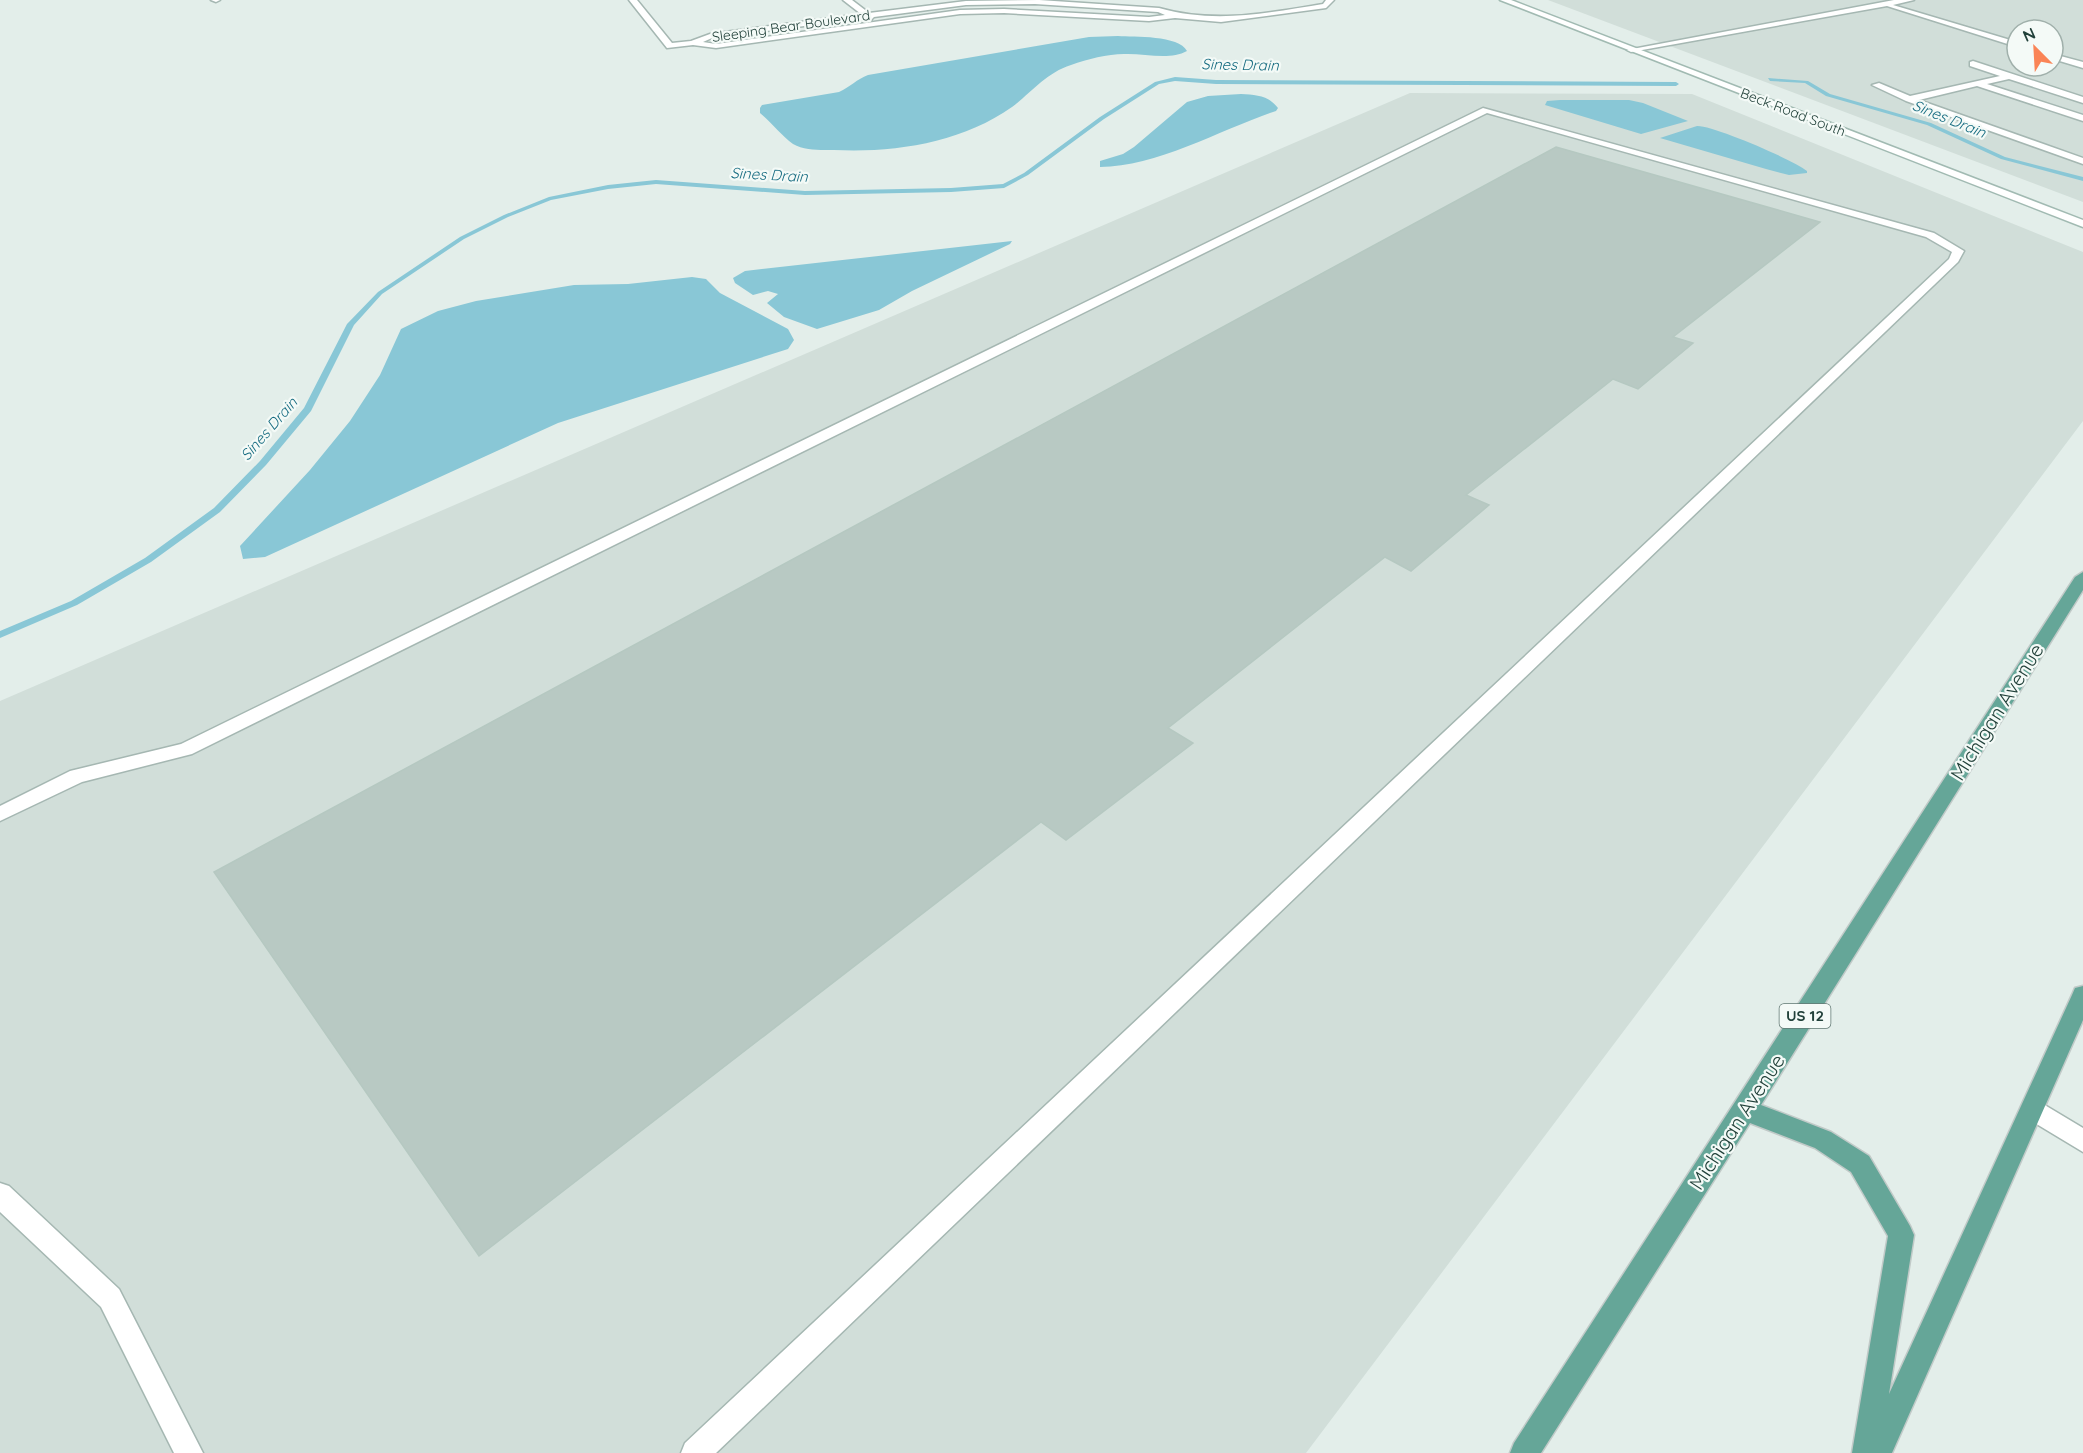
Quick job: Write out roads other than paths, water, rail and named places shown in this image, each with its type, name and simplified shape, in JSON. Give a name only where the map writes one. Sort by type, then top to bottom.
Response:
[{"type":"main road","name":"Michigan Avenue","points":[[1524,1453],[2083,577]]},
{"type":"main road","points":[[1877,1453],[2083,995]]},
{"type":"main road","points":[[1745,1110],[1823,1140],[1860,1164],[1901,1235],[1866,1453]]},
{"type":"street","name":"Sleeping Bear Boulevard","points":[[633,0],[670,46],[693,43],[716,46],[960,12],[993,11],[1149,19],[1200,16],[1221,20],[1326,6],[1330,0]]},
{"type":"street","points":[[847,0],[877,24]]},
{"type":"street","name":"Beck Road South","points":[[1504,0],[2083,224]]},
{"type":"street","points":[[1631,50],[1910,0]]},
{"type":"street","name":"Sleeping Bear Boulevard","points":[[693,43],[710,36],[938,5],[999,1],[1159,10],[1175,16]]},
{"type":"street","points":[[1884,4],[2005,41]]},
{"type":"street","name":"Sleeping Bear Boulevard","points":[[1200,16],[1223,10]]},
{"type":"street","points":[[2065,60],[2083,65]]},
{"type":"street","points":[[1973,64],[2005,75]]},
{"type":"street","points":[[1909,99],[2005,77]]},
{"type":"street","points":[[2015,78],[2083,100]]},
{"type":"street","points":[[1977,83],[2083,118]]},
{"type":"street","points":[[1876,85],[2083,161]]},
{"type":"street","points":[[0,814],[77,776],[186,749],[1486,110],[1930,235],[1958,251],[1954,260],[694,1453]]},
{"type":"street","points":[[2033,1109],[2083,1141]]},
{"type":"street","points":[[0,1195],[110,1298],[189,1453]]},
{"type":"water","points":[[1089,37],[1166,39],[1182,46],[1187,51],[1172,56],[1111,55],[1062,68],[1012,107],[992,119],[949,137],[903,147],[880,150],[803,148],[789,141],[760,113],[762,105],[839,92],[868,75]]},
{"type":"water","points":[[1241,94],[1266,98],[1278,108],[1276,111],[1166,154],[1144,161],[1100,167],[1100,161],[1123,154],[1134,147],[1187,102],[1208,96]]},
{"type":"water","points":[[1629,100],[1643,103],[1688,121],[1641,134],[1545,105],[1547,101]]},
{"type":"water","points":[[1697,126],[1719,131],[1753,144],[1786,159],[1807,173],[1789,175],[1660,138]]},
{"type":"water","points":[[1012,241],[879,310],[817,329],[784,317],[767,303],[778,294],[768,291],[753,295],[735,283],[733,278],[745,271]]},
{"type":"water","points":[[692,277],[706,279],[720,293],[788,329],[794,340],[788,349],[558,423],[265,557],[243,559],[240,546],[310,470],[350,421],[380,375],[401,329],[438,311],[476,301],[574,285],[628,284]]},
{"type":"waterway","name":"Sines Drain","points":[[0,635],[74,603],[148,560],[217,510],[263,463],[308,409],[351,324],[380,293],[462,238],[506,216],[549,199],[608,187],[656,182],[805,193],[951,190],[1004,186],[1026,174],[1102,118],[1157,83],[1175,79],[1216,82],[1676,84]]},
{"type":"waterway","name":"Sines Drain","points":[[1770,79],[1806,82],[1828,95],[1929,124],[2003,158],[2083,179]]}]
